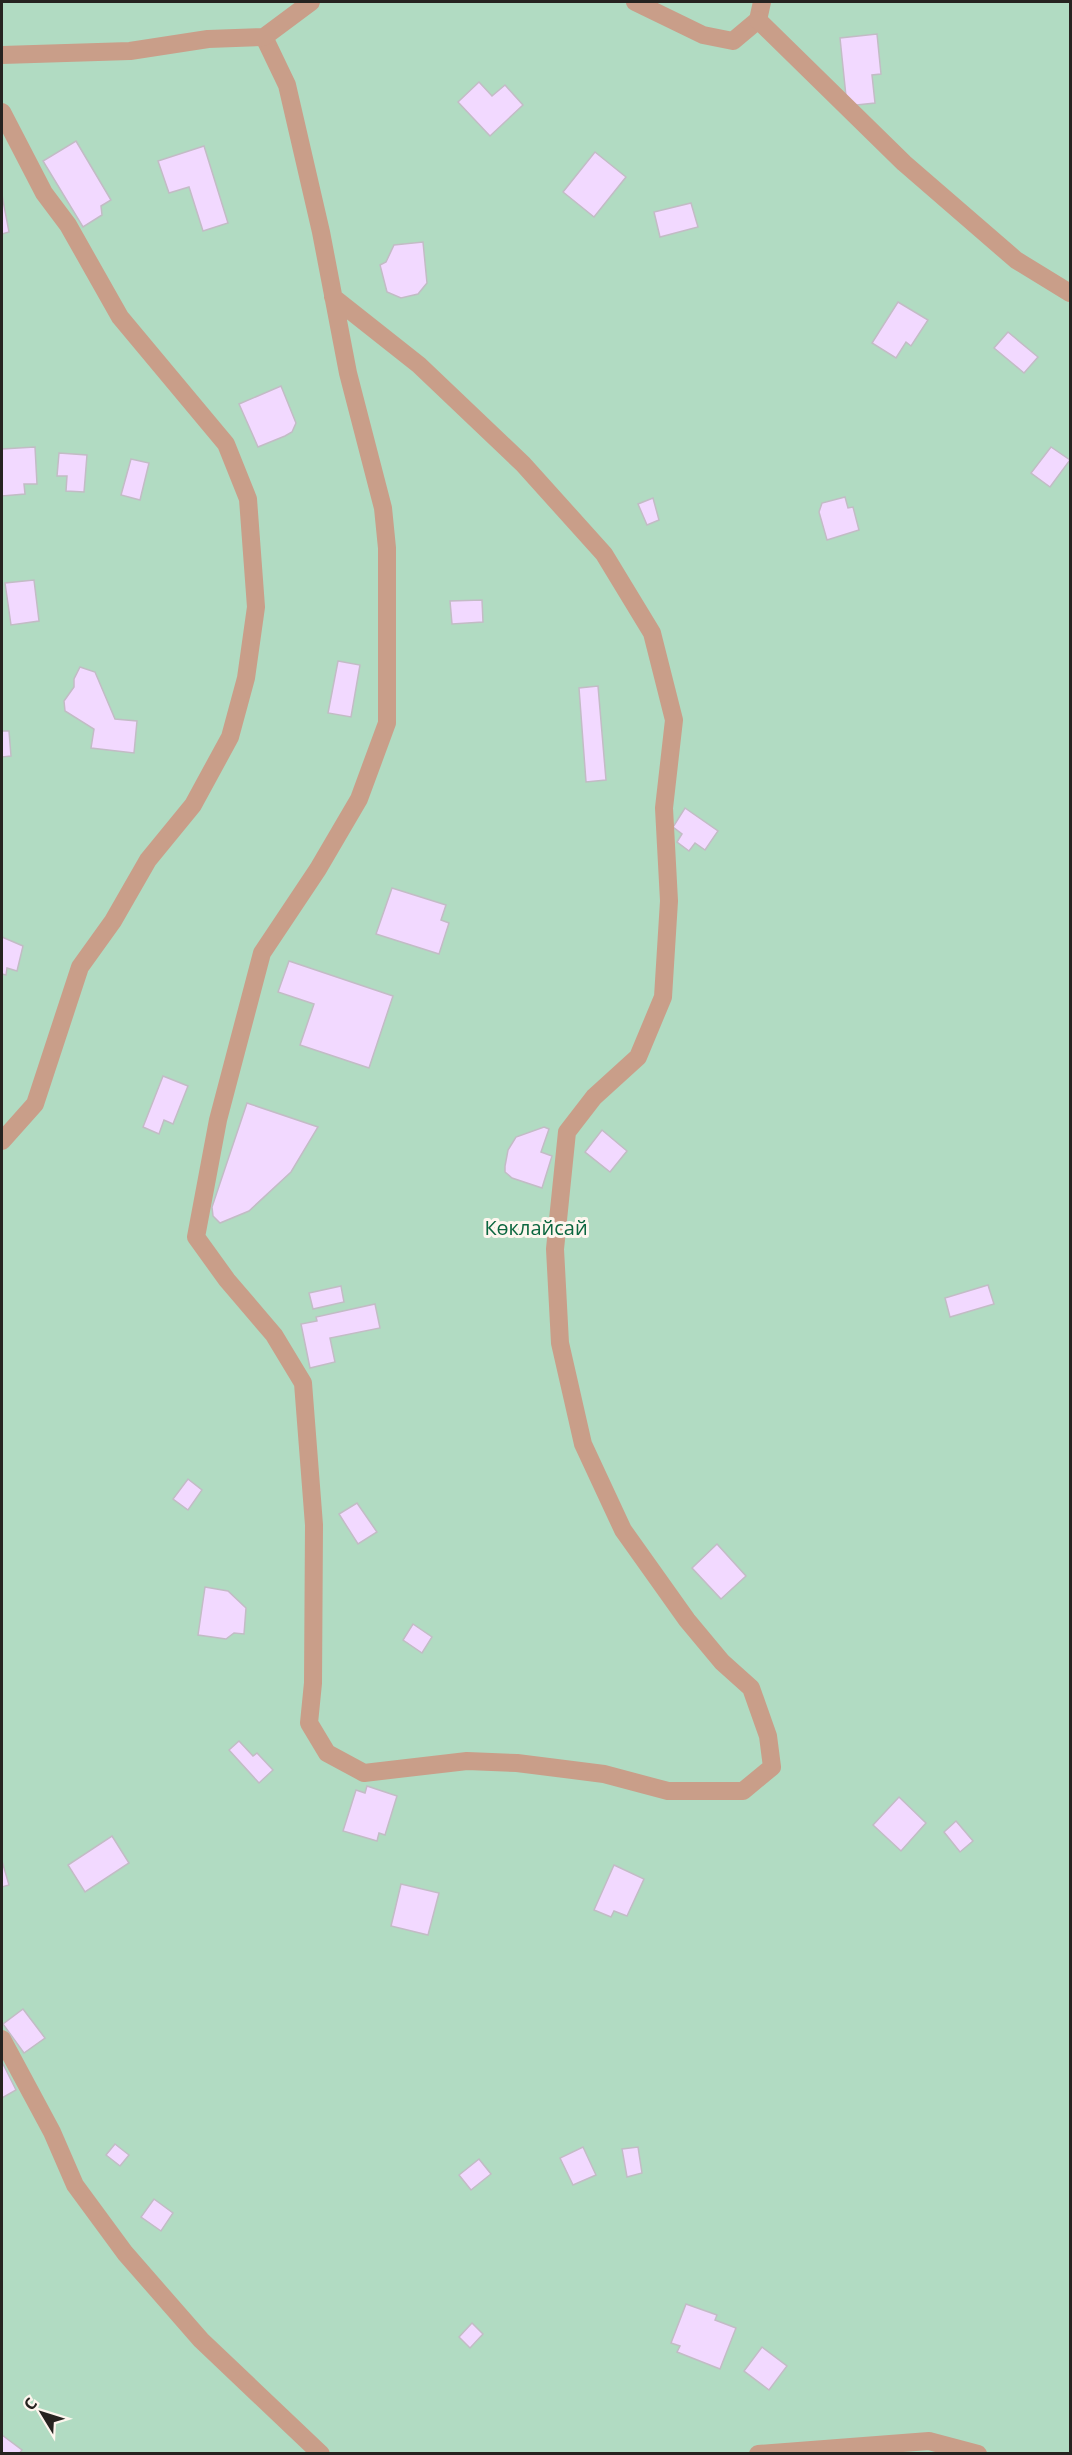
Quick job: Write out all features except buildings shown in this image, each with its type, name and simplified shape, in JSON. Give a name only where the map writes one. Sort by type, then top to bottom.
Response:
[{"type":"street","points":[[2,55],[130,51],[208,39],[264,36],[311,2]]},
{"type":"street","points":[[635,2],[703,35],[733,41],[758,20],[762,2]]},
{"type":"street","points":[[758,20],[913,170],[1016,260],[1071,293]]},
{"type":"street","points":[[264,36],[287,85],[348,373],[383,508],[387,548],[387,723],[359,799],[318,869],[262,953],[218,1120],[196,1237],[227,1280],[274,1335],[303,1383],[314,1525],[313,1683],[309,1723],[327,1753],[364,1773],[467,1761],[517,1763],[604,1774],[668,1791],[743,1791],[772,1767],[768,1736],[751,1688],[722,1662],[687,1620],[623,1530],[583,1444],[560,1343],[555,1249],[567,1132],[594,1098],[638,1058],[663,997],[669,901],[664,808],[674,720],[652,633],[604,554],[523,464],[419,365],[333,297]]},
{"type":"street","points":[[2,112],[44,193],[68,225],[120,317],[226,444],[248,499],[256,607],[246,678],[230,737],[193,806],[148,860],[113,921],[80,967],[35,1104],[2,1141]]},
{"type":"street","points":[[2,2039],[52,2132],[75,2185],[125,2253],[201,2340],[321,2454]]},
{"type":"street","points":[[758,2454],[929,2441],[978,2454]]},
{"type":"green space","name":"Көклайсай","points":[[2,2],[1070,2],[1070,2453],[2,2453]]}]
